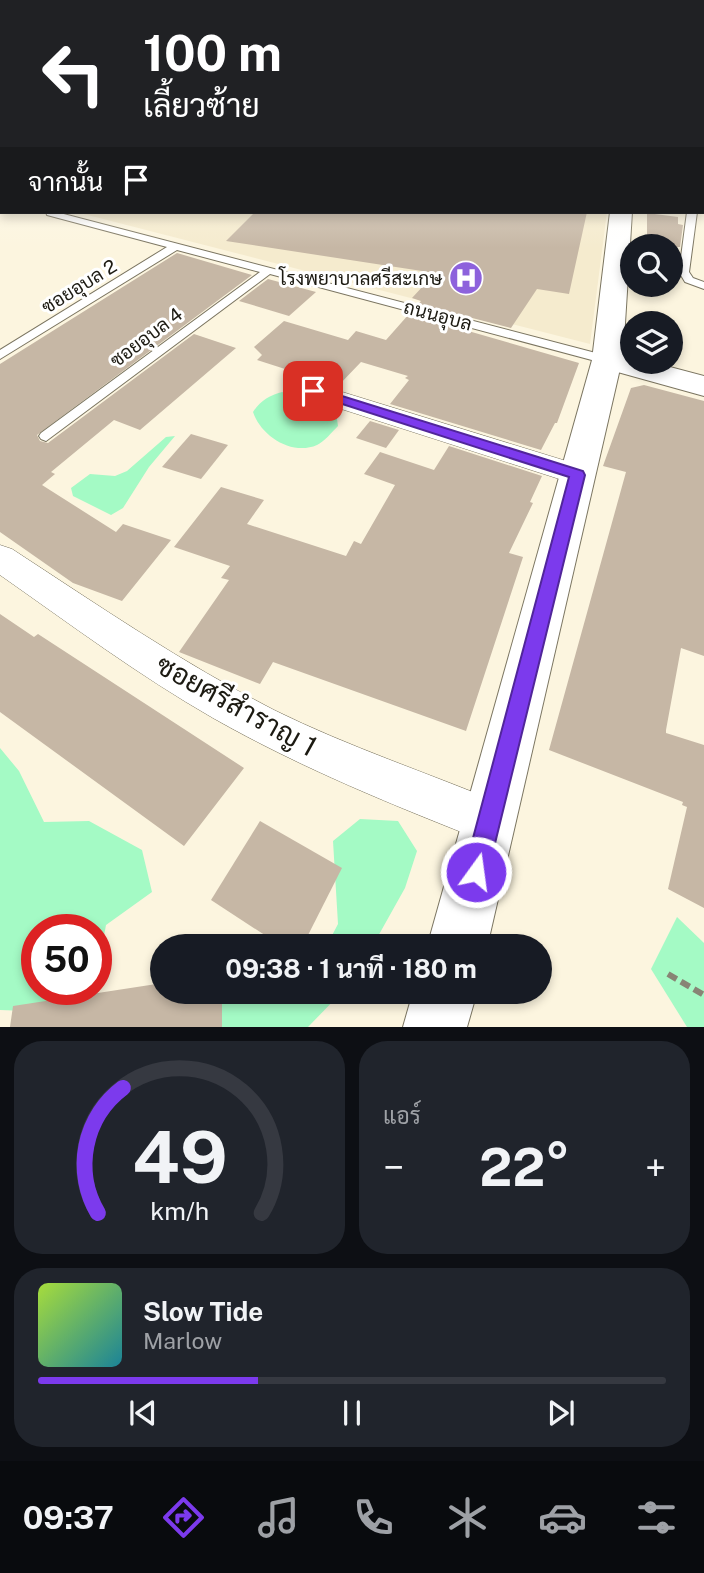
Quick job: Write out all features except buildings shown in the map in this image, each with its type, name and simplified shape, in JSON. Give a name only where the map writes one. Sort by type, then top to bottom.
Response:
[{"type":"main road","points":[[621,214],[622,234]]},
{"type":"main road","points":[[460,934],[607,360],[620,287]]},
{"type":"main road","name":"ถนนอุบล","points":[[607,360],[704,386]]},
{"type":"main road","points":[[435,1027],[442,1004]]},
{"type":"street","points":[[313,391],[578,475]]},
{"type":"street","name":"ซอยศรีสำราญ 1","points":[[0,558],[191,684],[278,732],[380,779],[489,821]]},
{"type":"lane","name":"ถนนอุบล","points":[[54,214],[607,360]]},
{"type":"lane","points":[[704,222],[692,216],[684,272],[690,280],[704,286]]},
{"type":"lane","name":"ซอยอุบล 2","points":[[0,355],[149,259],[176,246]]},
{"type":"lane","name":"ซอยอุบล 4","points":[[46,436],[269,270]]},
{"type":"path","points":[[668,974],[704,995]]},
{"type":"shaded area","name":"โรงพยาบาลศรีสะเกษ","points":[[84,214],[607,214],[590,344]]},
{"type":"green space","points":[[282,392],[336,412],[338,426],[320,444],[307,448],[279,442],[263,429],[253,412],[266,399]]},
{"type":"green space","points":[[175,436],[149,467],[123,508],[111,515],[73,496],[71,488],[90,474],[115,476],[127,471],[166,437]]},
{"type":"green space","points":[[0,748],[19,771],[44,822],[89,821],[142,850],[152,892],[112,921],[112,914],[21,914],[21,1005],[84,1005],[80,1013],[0,1010]]},
{"type":"green space","points":[[360,819],[398,821],[417,851],[405,888],[379,934],[333,934],[338,924],[333,841]]},
{"type":"green space","points":[[677,917],[704,943],[704,1027],[687,1027],[651,969]]},
{"type":"green space","points":[[207,1004],[330,1004],[308,1027],[204,1027]]},
{"type":"place","name":"โรงพยาบาลศรีสะเกษ","points":[[466,278]]},
{"type":"route","points":[[313,391],[578,475],[476,872]]}]
